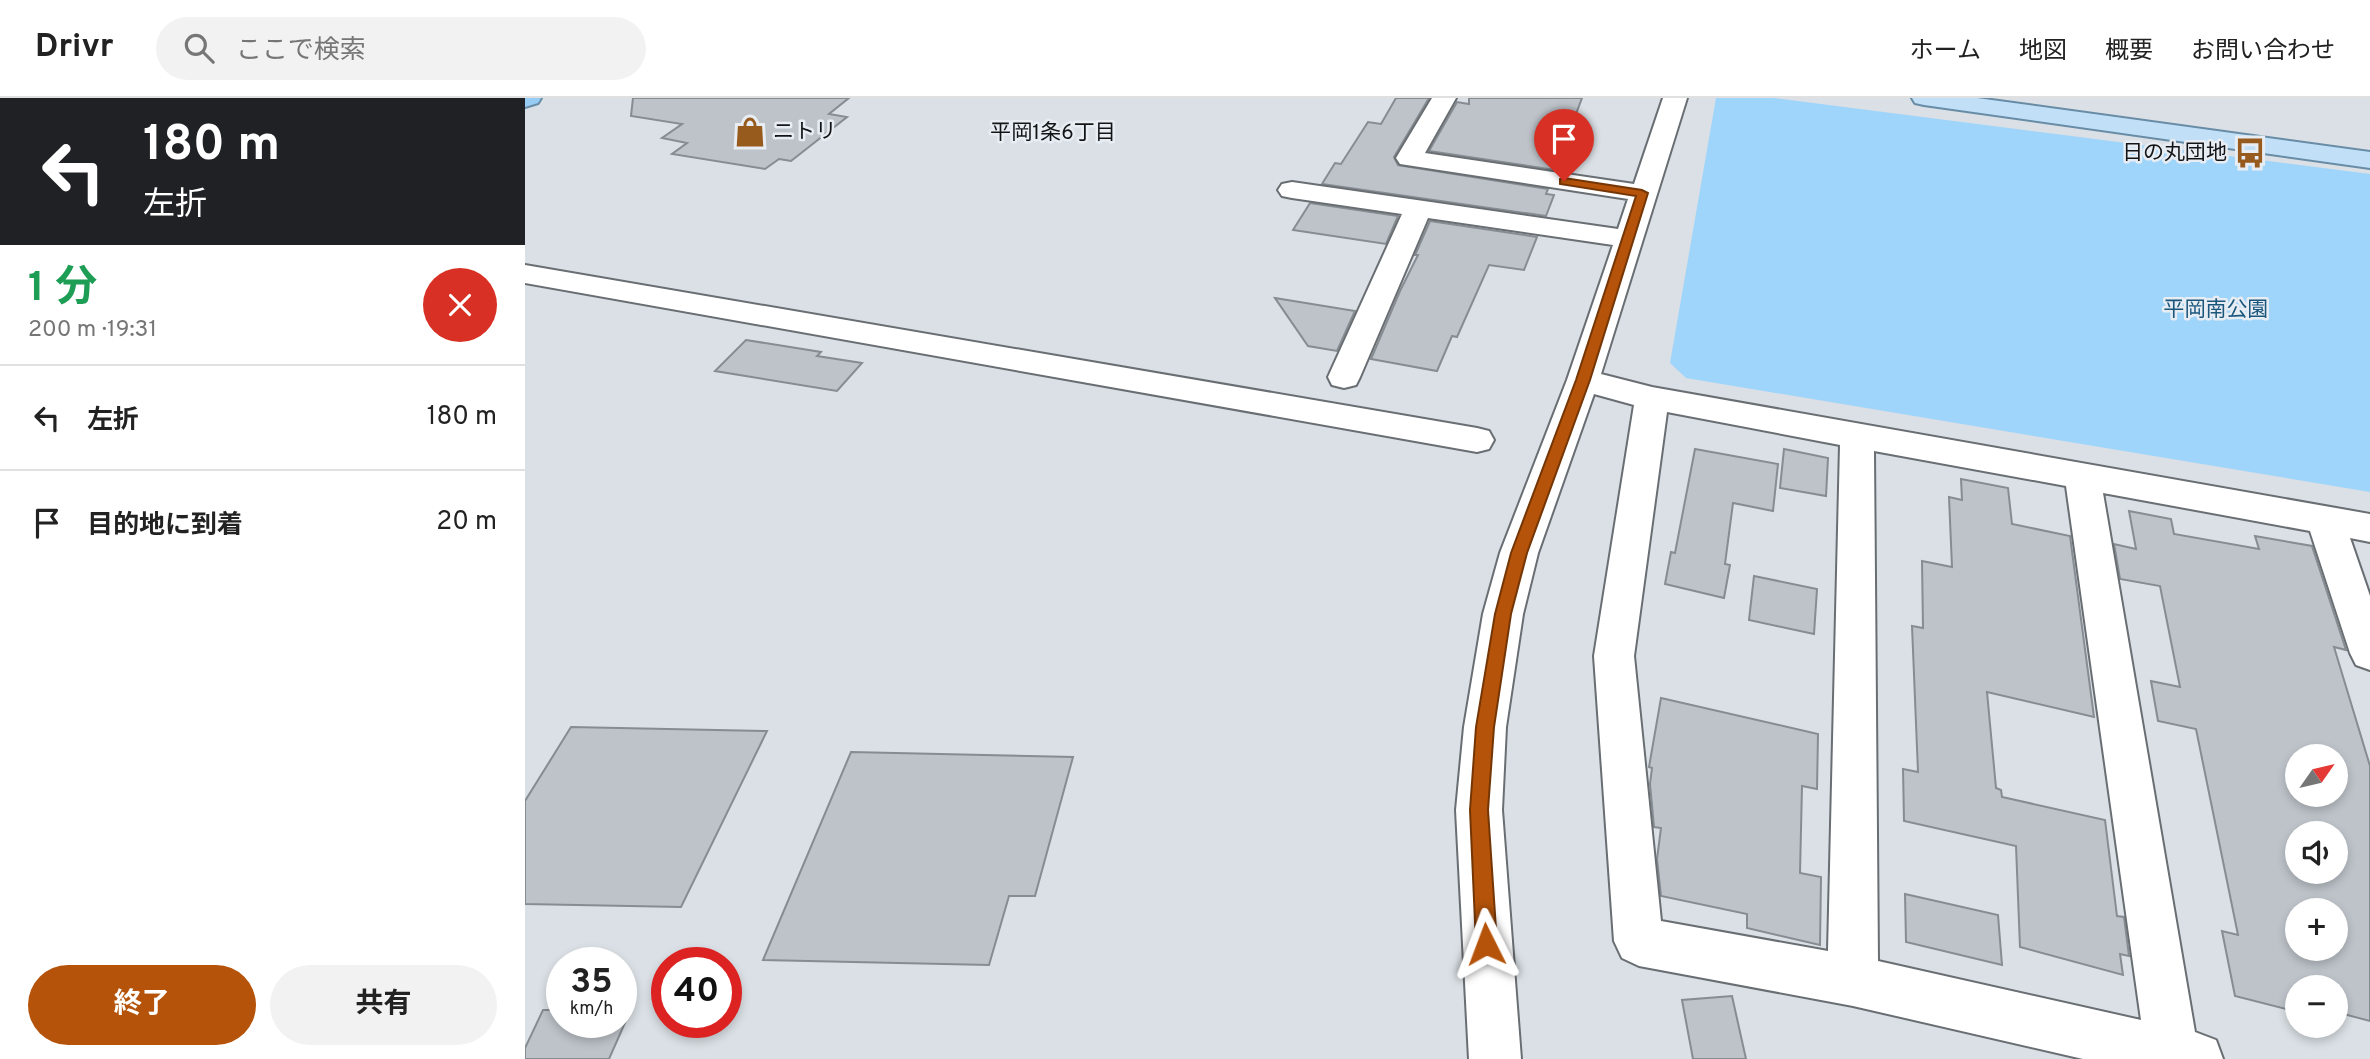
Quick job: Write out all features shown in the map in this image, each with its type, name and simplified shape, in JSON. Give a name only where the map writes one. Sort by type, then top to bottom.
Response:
[{"type":"main road","points":[[1924,98],[2370,160]]},
{"type":"main road","points":[[2048,98],[2370,140]]},
{"type":"street","points":[[1444,98],[1409,158],[1642,193]]},
{"type":"street","points":[[1495,1059],[1479,810],[1485,727],[1503,614],[1519,553],[1583,380],[1675,98]]},
{"type":"street","points":[[1292,190],[1629,239]]},
{"type":"street","points":[[1344,377],[1419,208]]},
{"type":"street","points":[[525,274],[751,316],[1477,440]]},
{"type":"street","points":[[1583,380],[1652,398],[2370,528]]},
{"type":"street","points":[[1652,398],[1614,656],[1639,941],[1853,981],[2184,1056],[2083,478]]},
{"type":"street","points":[[1853,981],[1857,436]]},
{"type":"street","points":[[2325,521],[2370,653]]},
{"type":"green space","name":"平岡南公園","points":[[1716,98],[1774,98],[2370,174],[2370,492],[1686,378],[1670,363]]},
{"type":"building","name":"ニトリ","points":[[633,98],[849,98],[829,114],[847,117],[791,161],[779,159],[765,169],[672,154],[687,143],[662,138],[682,124],[631,116]]},
{"type":"building","points":[[1396,98],[1429,98],[1394,157],[1398,165],[1548,189],[1546,194],[1554,195],[1546,216],[1322,184],[1335,163],[1341,164],[1368,122],[1381,124]]},
{"type":"building","points":[[1469,98],[1582,98],[1555,170],[1429,151],[1457,102],[1469,104]]},
{"type":"building","points":[[1310,203],[1398,216],[1386,244],[1293,230]]},
{"type":"building","points":[[1430,221],[1537,237],[1524,270],[1489,265],[1457,337],[1452,336],[1437,371],[1371,359],[1418,255],[1415,255]]},
{"type":"building","points":[[1275,298],[1355,311],[1337,351],[1308,346]]},
{"type":"building","points":[[746,340],[821,352],[817,356],[862,363],[837,391],[715,371]]},
{"type":"building","points":[[1695,449],[1778,464],[1773,511],[1733,503],[1725,564],[1730,565],[1724,598],[1665,584],[1671,552],[1675,553]]},
{"type":"building","points":[[1784,449],[1828,458],[1826,496],[1780,488]]},
{"type":"building","points":[[1961,479],[2008,488],[2012,524],[2070,536],[2094,717],[1987,692],[1996,788],[2001,790],[2002,797],[2105,820],[2117,916],[2124,917],[2129,956],[2120,954],[2123,975],[2020,947],[2016,846],[1904,821],[1903,769],[1918,772],[1912,626],[1923,628],[1922,561],[1952,567],[1949,497],[1962,500]]},
{"type":"building","points":[[2129,511],[2171,519],[2174,534],[2259,549],[2255,536],[2312,546],[2346,650],[2334,647],[2370,766],[2370,1021],[2348,1015],[2348,975],[2285,975],[2285,1009],[2235,996],[2222,931],[2238,935],[2196,729],[2158,721],[2151,681],[2180,687],[2160,586],[2120,579],[2114,544],[2136,549]]},
{"type":"building","points":[[1754,576],[1817,589],[1814,634],[1749,620]]},
{"type":"building","points":[[1661,698],[1818,734],[1817,789],[1802,786],[1800,873],[1821,877],[1820,945],[1747,928],[1747,914],[1661,896],[1657,859],[1661,828],[1654,827],[1650,784],[1652,768],[1649,767]]},
{"type":"building","points":[[571,727],[767,731],[681,907],[525,904],[525,801]]},
{"type":"building","points":[[851,752],[1073,757],[1035,896],[1009,896],[989,965],[763,960]]},
{"type":"building","points":[[1905,894],[1998,915],[2002,965],[1906,942]]},
{"type":"building","points":[[1732,996],[1746,1059],[1693,1059],[1682,1000]]},
{"type":"building","points":[[543,1010],[546,1010],[546,1038],[618,1038],[609,1059],[525,1059],[525,1048]]},
{"type":"place","name":"ニトリ","points":[[750,132]]},
{"type":"place","name":"日の丸団地","points":[[2250,153]]},
{"type":"district","name":"平岡1条6丁目","points":[[1053,133]]},
{"type":"route","points":[[1486,944],[1479,810],[1485,727],[1493,663],[1503,614],[1519,553],[1583,380],[1642,193],[1564,181]]}]
